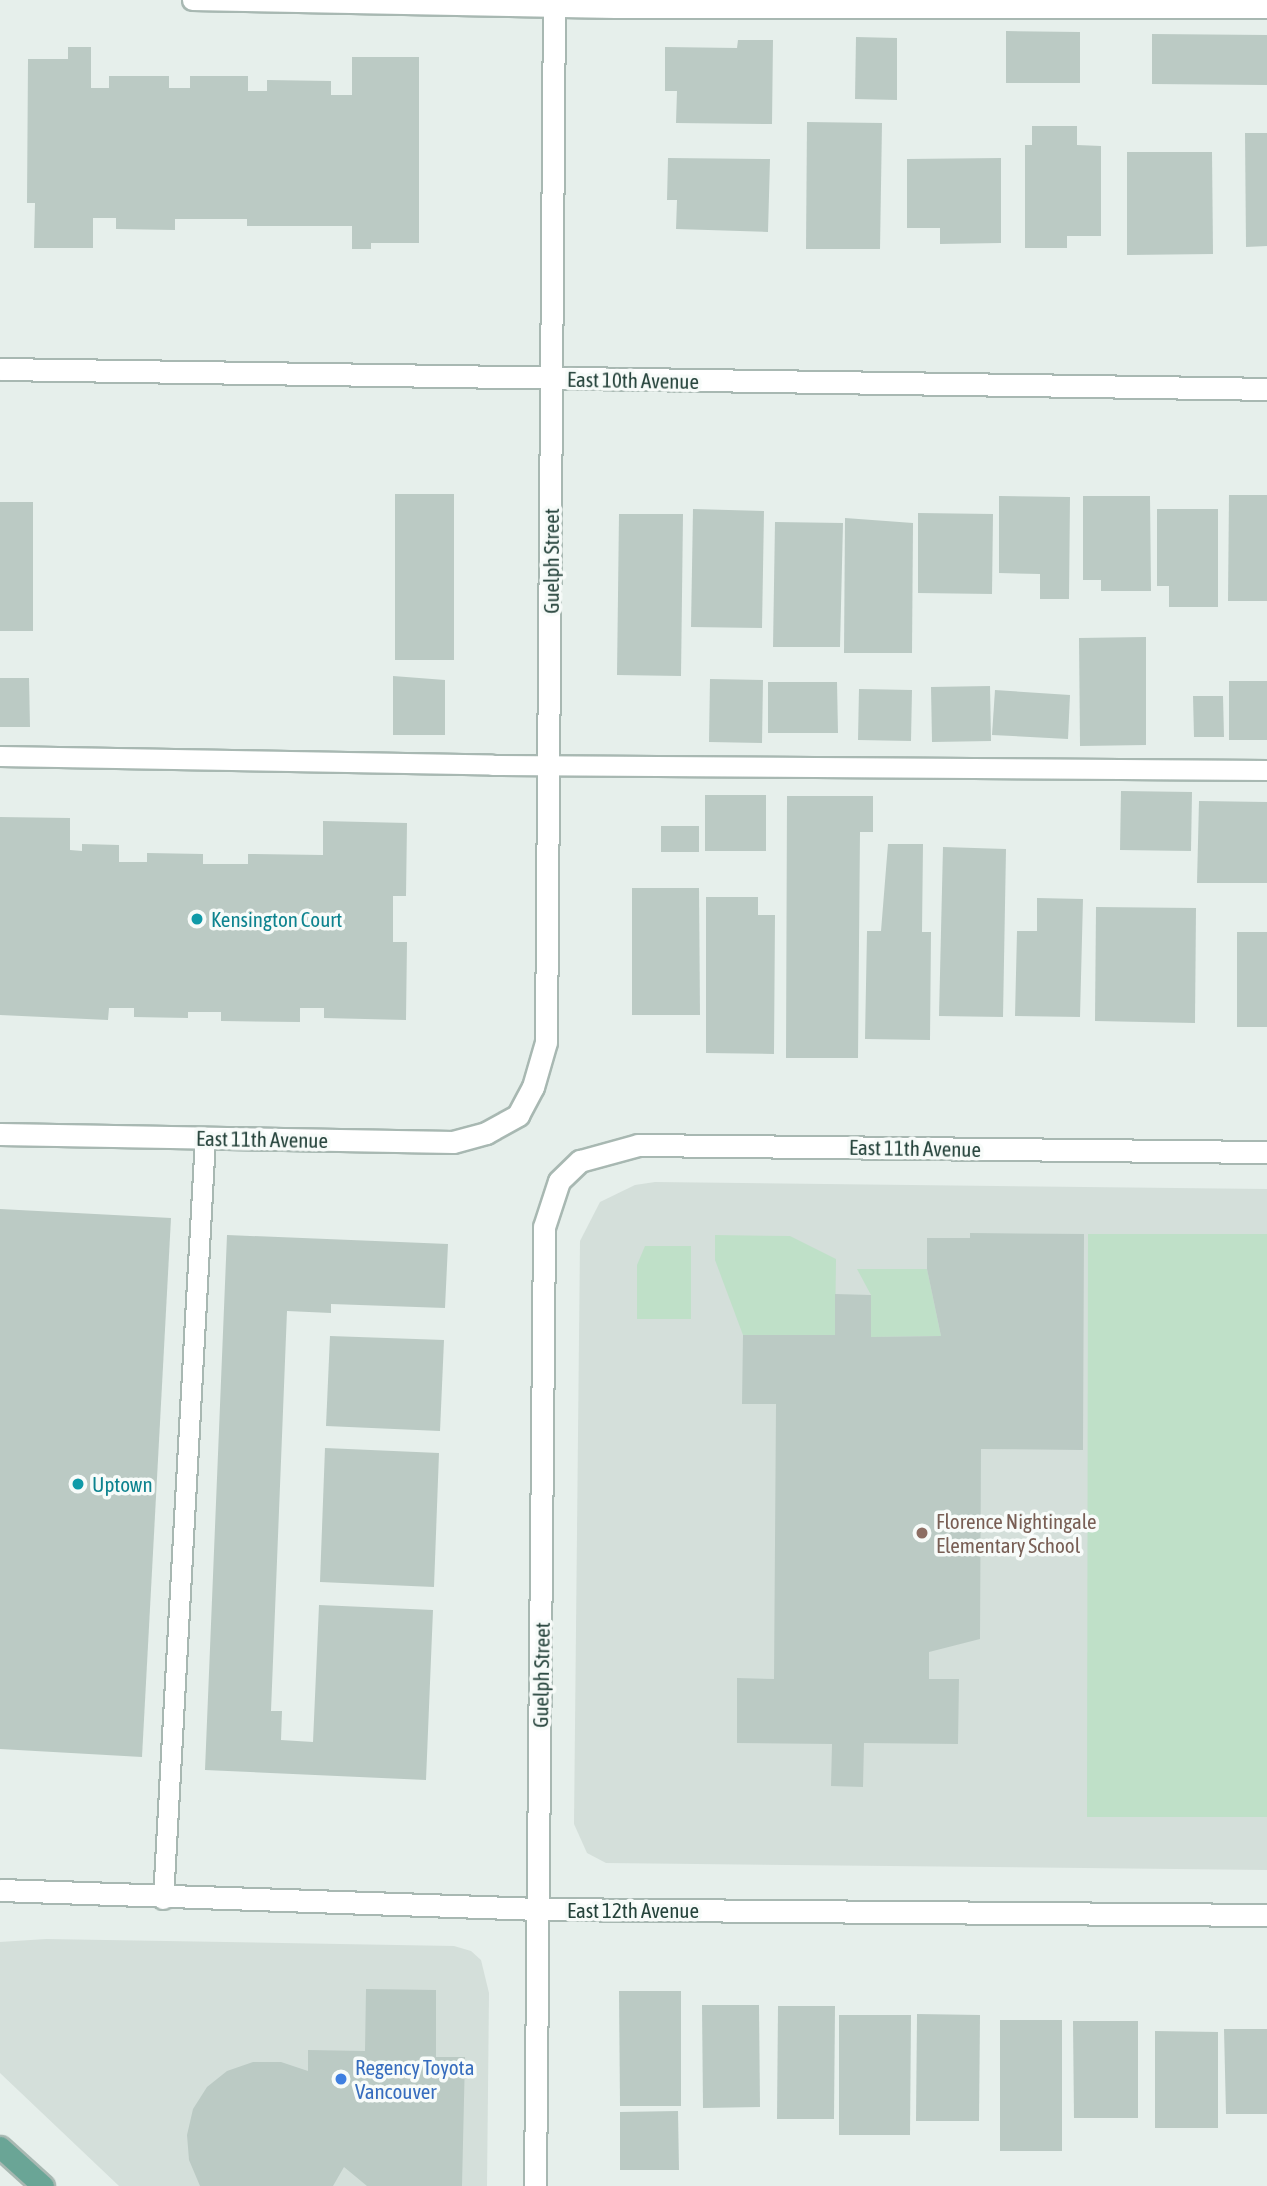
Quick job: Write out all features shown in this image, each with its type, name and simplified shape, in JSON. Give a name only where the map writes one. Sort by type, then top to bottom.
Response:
[{"type":"main road","points":[[0,2147],[43,2186]]},
{"type":"street","name":"Guelph Street","points":[[518,1115],[533,1087],[546,1042],[554,4]]},
{"type":"street","name":"East 10th Avenue","points":[[0,369],[1267,388]]},
{"type":"street","name":"East 11th Avenue","points":[[0,1134],[453,1142],[486,1133],[518,1115]]},
{"type":"street","name":"East 11th Avenue","points":[[569,1171],[601,1152],[638,1145],[1267,1153]]},
{"type":"street","name":"Guelph Street","points":[[534,2186],[539,1909],[544,1227],[550,1200],[569,1171]]},
{"type":"street","name":"East 12th Avenue","points":[[0,1890],[163,1899],[539,1909],[1267,1915]]},
{"type":"lane","points":[[191,0],[1267,8]]},
{"type":"lane","points":[[0,756],[550,765],[1267,770]]},
{"type":"lane","points":[[163,1899],[205,1138]]},
{"type":"shaded area","name":"Florence Nightingale Elementary School","points":[[655,1182],[1267,1189],[1267,1870],[606,1863],[587,1853],[574,1824],[580,1241],[600,1202],[635,1185]]},
{"type":"shaded area","points":[[46,1939],[454,1946],[471,1951],[481,1960],[489,1993],[487,2186],[119,2186],[0,2073],[0,1942]]},
{"type":"green space","points":[[1088,1234],[1267,1234],[1267,1817],[1087,1817]]},
{"type":"green space","points":[[715,1235],[790,1236],[836,1259],[835,1335],[743,1335],[715,1260]]},
{"type":"green space","points":[[645,1246],[691,1246],[691,1319],[637,1319],[637,1265]]},
{"type":"green space","points":[[857,1269],[927,1269],[941,1336],[871,1337],[871,1295]]},
{"type":"building","points":[[1006,31],[1080,32],[1080,83],[1006,83]]},
{"type":"building","points":[[1152,34],[1267,35],[1267,85],[1152,84]]},
{"type":"building","points":[[856,37],[897,38],[897,100],[855,99]]},
{"type":"building","points":[[738,40],[773,40],[772,124],[676,123],[677,91],[665,91],[665,47],[737,48]]},
{"type":"building","points":[[68,47],[91,47],[91,88],[109,88],[109,76],[169,76],[169,88],[190,88],[190,76],[248,76],[248,91],[267,91],[267,80],[331,81],[331,95],[352,95],[352,57],[419,57],[419,243],[371,243],[371,249],[352,249],[352,226],[247,226],[247,219],[175,219],[175,230],[116,229],[116,218],[93,218],[93,248],[34,248],[35,203],[27,203],[28,59],[68,59]]},
{"type":"building","points":[[807,122],[882,123],[880,249],[806,249]]},
{"type":"building","points":[[1032,126],[1077,126],[1077,145],[1101,146],[1101,236],[1067,236],[1067,248],[1025,248],[1025,145],[1032,145]]},
{"type":"building","points":[[1245,133],[1267,133],[1267,246],[1246,247]]},
{"type":"building","points":[[1127,152],[1212,152],[1213,254],[1127,255]]},
{"type":"building","points":[[668,158],[770,159],[768,232],[676,229],[677,200],[667,200]]},
{"type":"building","points":[[1001,158],[1001,243],[940,244],[940,228],[907,228],[907,159]]},
{"type":"building","points":[[395,494],[454,494],[454,660],[395,660]]},
{"type":"building","points":[[1229,495],[1267,495],[1267,601],[1228,601]]},
{"type":"building","points":[[999,496],[1070,497],[1069,599],[1040,599],[1040,574],[999,573]]},
{"type":"building","points":[[1083,496],[1150,496],[1151,591],[1101,591],[1101,580],[1083,580]]},
{"type":"building","points":[[0,502],[33,502],[33,631],[0,631]]},
{"type":"building","points":[[693,509],[764,511],[762,628],[691,627]]},
{"type":"building","points":[[1157,509],[1218,509],[1218,607],[1169,607],[1169,586],[1157,586]]},
{"type":"building","points":[[918,513],[993,514],[992,594],[918,593]]},
{"type":"building","points":[[619,514],[683,514],[681,676],[617,675]]},
{"type":"building","points":[[845,518],[913,523],[912,653],[844,653]]},
{"type":"building","points":[[775,522],[843,523],[840,647],[773,647]]},
{"type":"building","points":[[1146,637],[1146,745],[1080,746],[1079,638]]},
{"type":"building","points":[[393,676],[445,680],[445,735],[393,735]]},
{"type":"building","points":[[0,678],[29,678],[30,727],[0,727]]},
{"type":"building","points":[[710,679],[763,680],[762,743],[709,742]]},
{"type":"building","points":[[1229,681],[1267,681],[1267,740],[1229,740]]},
{"type":"building","points":[[768,682],[837,682],[838,733],[768,733]]},
{"type":"building","points":[[990,686],[991,741],[932,742],[931,687]]},
{"type":"building","points":[[859,689],[912,690],[911,741],[858,740]]},
{"type":"building","points":[[995,690],[1070,695],[1068,739],[992,735]]},
{"type":"building","points":[[1193,696],[1223,696],[1224,737],[1194,737]]},
{"type":"building","points":[[1121,791],[1192,792],[1191,851],[1120,850]]},
{"type":"building","points":[[705,795],[766,795],[766,851],[705,851]]},
{"type":"building","points":[[787,796],[873,796],[873,832],[860,832],[858,1058],[786,1058]]},
{"type":"building","points":[[1199,801],[1267,802],[1267,883],[1197,883]]},
{"type":"building","name":"Kensington Court","points":[[0,817],[70,818],[70,850],[82,851],[82,844],[119,845],[119,862],[147,862],[147,853],[203,854],[203,864],[248,864],[248,854],[323,855],[323,821],[407,823],[406,896],[393,896],[393,942],[407,942],[406,1020],[324,1018],[324,1008],[300,1008],[300,1022],[221,1021],[221,1012],[188,1012],[188,1018],[134,1017],[134,1008],[109,1008],[108,1020],[0,1015]]},
{"type":"building","points":[[661,826],[699,826],[699,852],[661,852]]},
{"type":"building","points":[[888,844],[923,844],[922,932],[931,932],[930,1040],[865,1039],[867,931],[881,931]]},
{"type":"building","points":[[943,847],[1006,849],[1003,1017],[939,1016]]},
{"type":"building","points":[[632,888],[699,888],[700,1015],[632,1015]]},
{"type":"building","points":[[706,897],[758,897],[758,915],[775,915],[774,1054],[706,1053]]},
{"type":"building","points":[[1037,898],[1083,899],[1080,1017],[1015,1016],[1017,931],[1037,931]]},
{"type":"building","points":[[1096,907],[1196,908],[1195,1023],[1095,1021]]},
{"type":"building","points":[[1237,932],[1267,932],[1267,1027],[1237,1027]]},
{"type":"building","name":"Uptown","points":[[0,1209],[171,1218],[142,1757],[0,1749]]},
{"type":"building","points":[[970,1233],[1084,1234],[1083,1450],[981,1449],[980,1639],[929,1652],[929,1679],[959,1679],[958,1744],[864,1743],[863,1787],[831,1786],[832,1744],[737,1743],[737,1678],[774,1679],[776,1404],[742,1404],[743,1335],[835,1335],[835,1294],[871,1295],[871,1337],[941,1336],[927,1269],[927,1238],[970,1238]]},
{"type":"building","points":[[227,1235],[448,1244],[445,1308],[331,1304],[331,1313],[287,1311],[271,1711],[282,1711],[281,1740],[313,1742],[319,1605],[433,1610],[426,1780],[205,1770]]},
{"type":"building","points":[[330,1336],[444,1340],[440,1431],[326,1426]]},
{"type":"building","points":[[325,1448],[439,1453],[434,1587],[320,1582]]},
{"type":"building","name":"Regency Toyota Vancouver","points":[[366,1989],[436,1990],[436,2057],[465,2057],[462,2186],[367,2186],[344,2167],[333,2186],[200,2186],[189,2160],[187,2135],[193,2109],[207,2087],[227,2071],[253,2062],[281,2062],[308,2071],[308,2050],[365,2051]]},
{"type":"building","points":[[619,1991],[681,1991],[681,2106],[620,2106]]},
{"type":"building","points":[[702,2005],[759,2005],[760,2107],[703,2108]]},
{"type":"building","points":[[778,2006],[835,2006],[834,2119],[777,2119]]},
{"type":"building","points":[[917,2014],[980,2015],[979,2121],[916,2121]]},
{"type":"building","points":[[839,2015],[911,2015],[910,2135],[839,2135]]},
{"type":"building","points":[[1000,2020],[1062,2020],[1062,2151],[1000,2151]]},
{"type":"building","points":[[1073,2021],[1138,2021],[1138,2118],[1074,2118]]},
{"type":"building","points":[[1224,2029],[1267,2029],[1267,2114],[1226,2114]]},
{"type":"building","points":[[1155,2031],[1218,2032],[1218,2128],[1155,2128]]},
{"type":"building","points":[[678,2111],[679,2170],[620,2170],[620,2112]]},
{"type":"place","name":"Kensington Court","points":[[197,919]]},
{"type":"place","name":"Uptown","points":[[78,1484]]},
{"type":"place","name":"Florence Nightingale Elementary School","points":[[922,1533]]},
{"type":"place","name":"Regency Toyota Vancouver","points":[[341,2079]]}]
